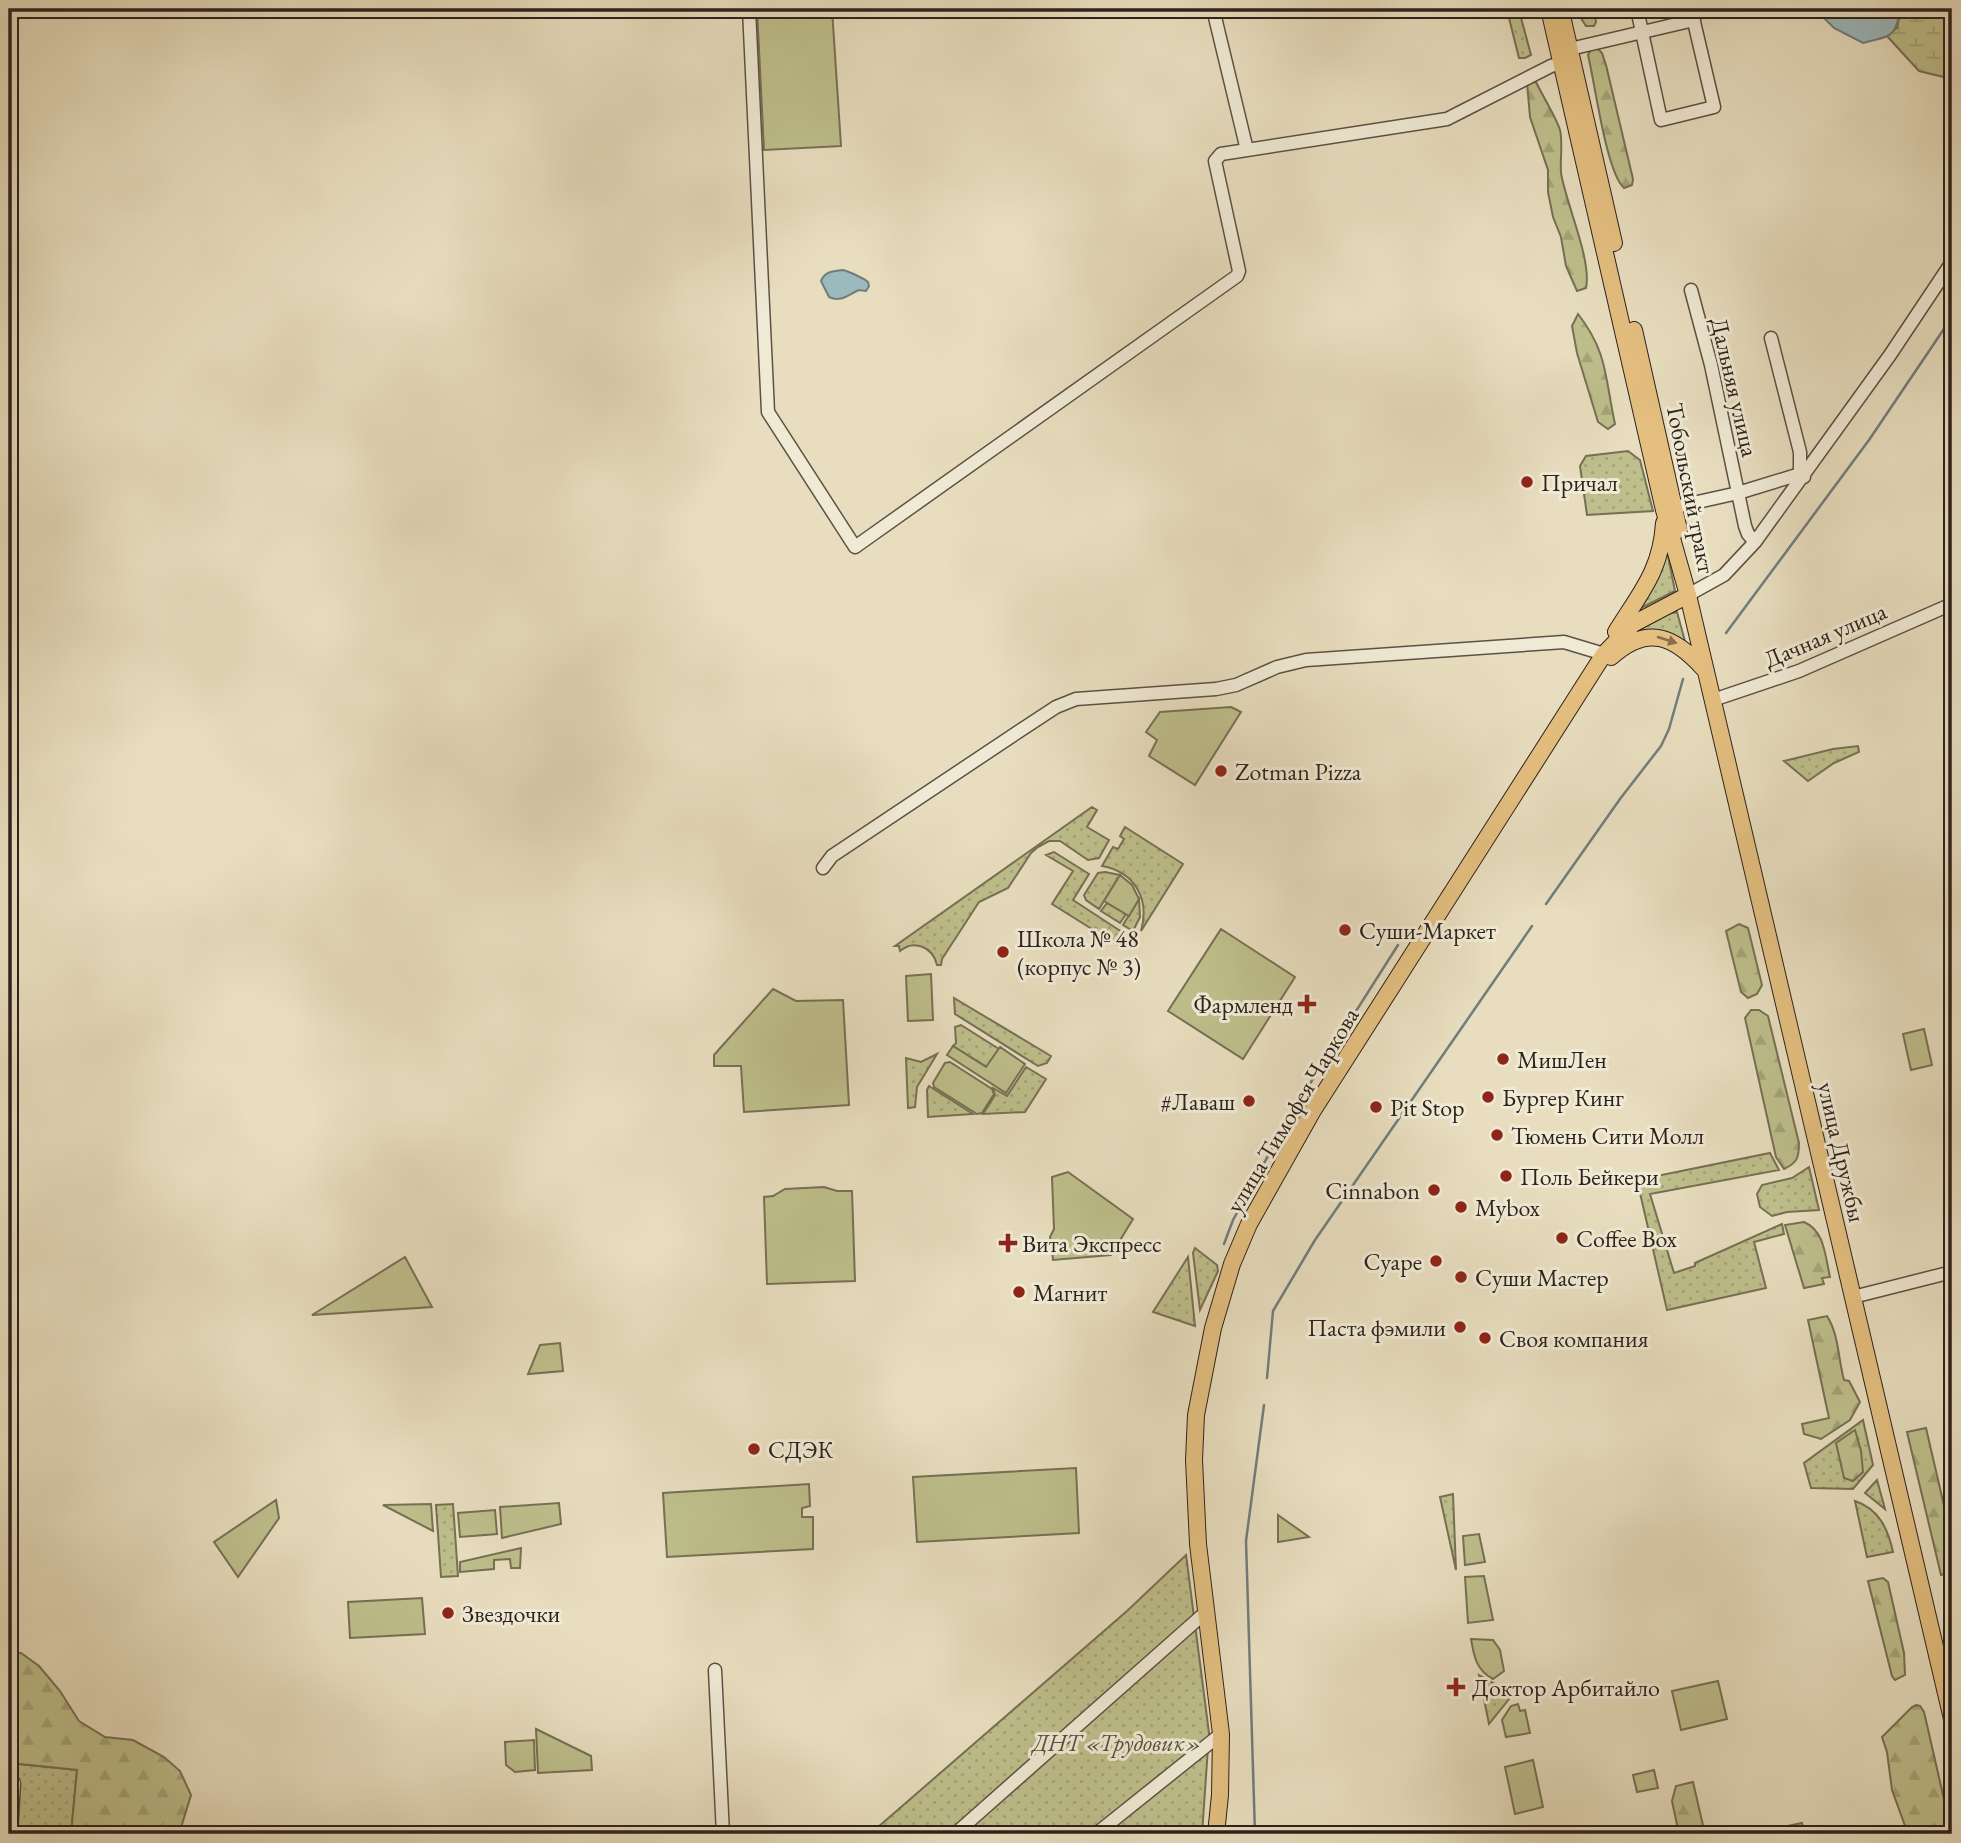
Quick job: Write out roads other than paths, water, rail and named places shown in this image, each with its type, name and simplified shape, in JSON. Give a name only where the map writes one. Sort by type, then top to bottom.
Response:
[{"type":"main road","name":"Тобольский тракт","points":[[1549,9],[1566,56]]},
{"type":"main road","name":"Тобольский тракт","points":[[1560,9],[1566,56],[1688,594]]},
{"type":"main road","points":[[1604,654],[1654,572],[1670,509]]},
{"type":"main road","name":"улица Тимофея Чаркова","points":[[1216,1834],[1221,1734],[1194,1500],[1196,1415],[1213,1328],[1232,1264],[1249,1224],[1312,1112],[1604,654],[1633,624],[1688,594]]},
{"type":"main road","name":"улица Дружбы","points":[[1688,594],[1952,1719]]},
{"type":"main road","points":[[1590,679],[1626,645],[1635,640],[1656,637],[1678,644],[1706,671]]},
{"type":"street","points":[[748,9],[768,412],[855,547],[1237,276],[1239,271],[1215,162],[1221,154],[1447,119],[1566,56],[1642,33],[1692,14],[1714,107],[1661,120],[1642,33],[1637,9]]},
{"type":"street","points":[[1213,9],[1247,150]]},
{"type":"street","points":[[1688,594],[1724,575],[1755,542],[1952,262]]},
{"type":"street","name":"Дальняя улица","points":[[1691,290],[1711,365],[1748,534],[1755,542]]},
{"type":"street","name":"Дальняя улица","points":[[1670,509],[1802,476],[1800,452],[1771,338]]},
{"type":"street","name":"Дачная улица","points":[[1713,699],[1799,671],[1952,604]]},
{"type":"street","points":[[823,868],[832,856],[1013,735],[1056,707],[1076,699],[1216,690],[1236,685],[1277,667],[1306,660],[1564,642],[1604,654]]},
{"type":"street","points":[[1853,1297],[1952,1272]]},
{"type":"street","points":[[955,1834],[970,1828],[1206,1612]]},
{"type":"street","points":[[715,1670],[723,1834]]},
{"type":"street","points":[[1096,1834],[1221,1734]]},
{"type":"street","points":[[11,1834],[14,1783]]},
{"type":"water","points":[[1815,9],[1901,9],[1894,31],[1880,39],[1863,43],[1834,28]]},
{"type":"water","points":[[843,270],[868,282],[866,291],[859,290],[841,298],[829,297],[821,281],[827,273]]},
{"type":"waterway","points":[[1726,633],[1869,440],[1952,317]]},
{"type":"waterway","points":[[1546,904],[1661,746],[1669,729],[1683,679]]},
{"type":"waterway","points":[[1267,1378],[1273,1311],[1315,1240],[1532,926]]},
{"type":"waterway","points":[[1304,1093],[1398,945]]},
{"type":"waterway","points":[[1224,1244],[1233,1220],[1291,1114]]},
{"type":"waterway","points":[[1255,1834],[1246,1541],[1264,1405]]},
{"type":"place","name":"Причал","points":[[1527,482]]},
{"type":"place","name":"Zotman Pizza","points":[[1221,771]]},
{"type":"place","name":"Суши-Маркет","points":[[1345,930]]},
{"type":"place","name":"Школа № 48 (корпус № 3)","points":[[1003,952]]},
{"type":"place","name":"Фармленд","points":[[1307,1004]]},
{"type":"place","name":"МишЛен","points":[[1503,1059]]},
{"type":"place","name":"Бургер Кинг","points":[[1488,1097]]},
{"type":"place","name":"#Лаваш","points":[[1249,1101]]},
{"type":"place","name":"Pit Stop","points":[[1376,1107]]},
{"type":"place","name":"Тюмень Сити Молл","points":[[1497,1135]]},
{"type":"place","name":"Поль Бейкери","points":[[1506,1176]]},
{"type":"place","name":"Cinnabon","points":[[1434,1190]]},
{"type":"place","name":"Mybox","points":[[1461,1207]]},
{"type":"place","name":"Coffee Box","points":[[1562,1238]]},
{"type":"place","name":"Вита Экспресс","points":[[1008,1243]]},
{"type":"place","name":"Суаре","points":[[1436,1261]]},
{"type":"place","name":"Суши Мастер","points":[[1461,1277]]},
{"type":"place","name":"Магнит","points":[[1019,1292]]},
{"type":"place","name":"Паста фэмили","points":[[1460,1327]]},
{"type":"place","name":"Своя компания","points":[[1485,1338]]},
{"type":"place","name":"СДЭК","points":[[754,1449]]},
{"type":"place","name":"Звездочки","points":[[448,1613]]},
{"type":"place","name":"Доктор Арбитайло","points":[[1456,1687]]},
{"type":"park label","name":"ДНТ «Трудовик»","points":[[1117,1742]]}]
